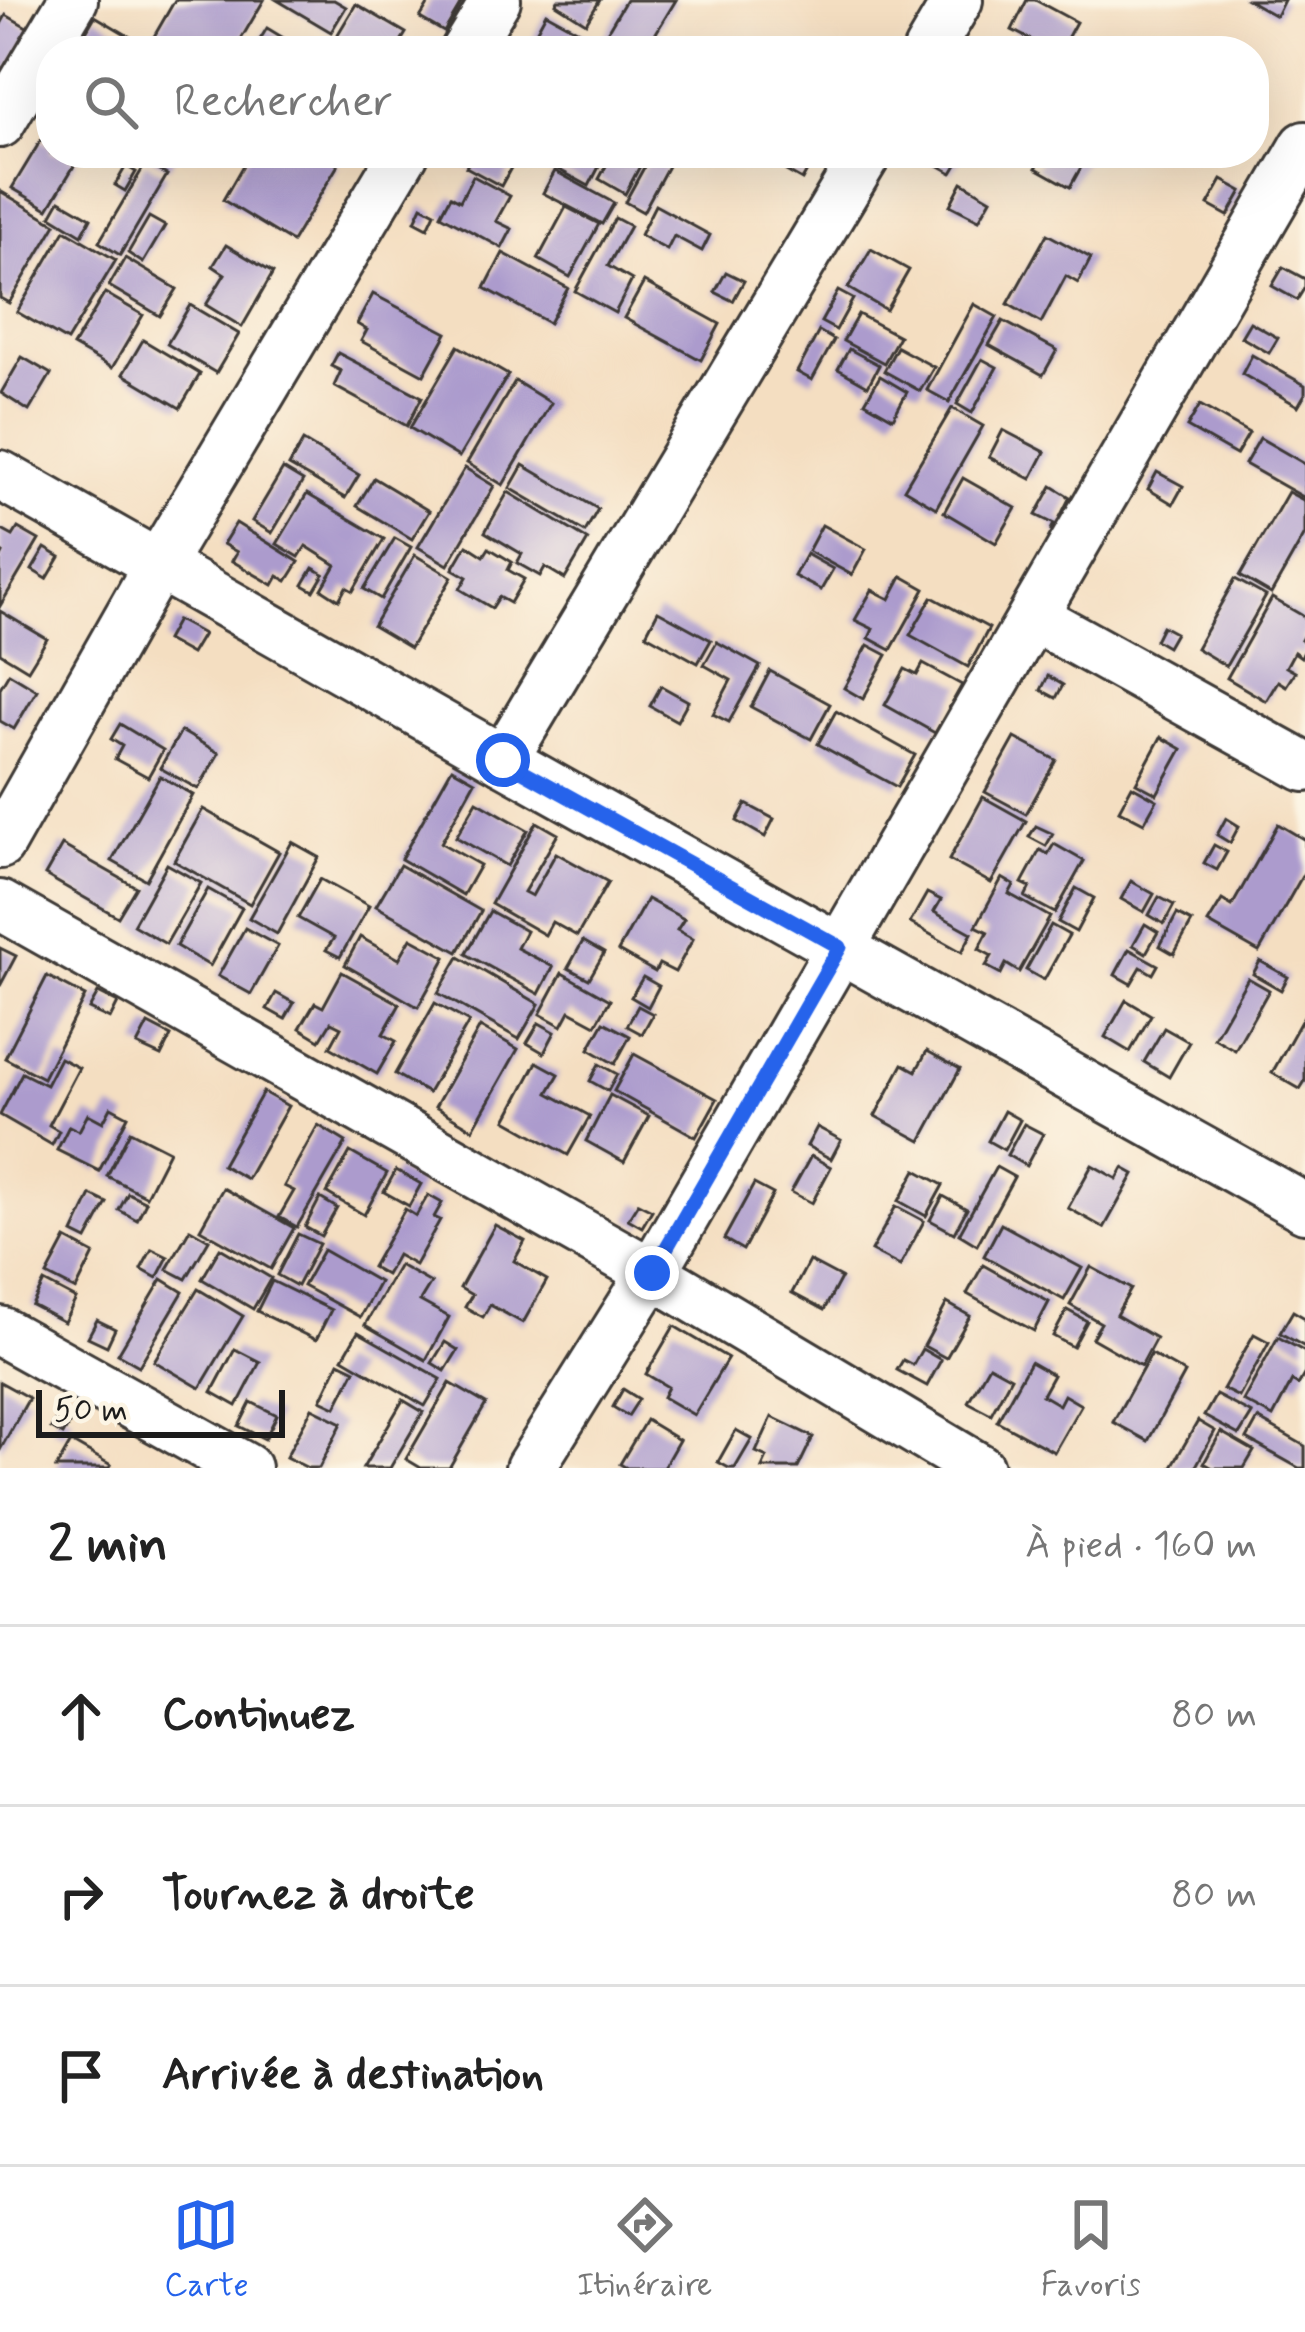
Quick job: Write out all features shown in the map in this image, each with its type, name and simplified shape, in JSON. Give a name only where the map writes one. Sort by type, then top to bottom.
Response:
[{"type":"street","points":[[51,36],[73,0]]},
{"type":"street","points":[[474,36],[496,0]]},
{"type":"street","points":[[937,36],[958,0]]},
{"type":"street","points":[[0,122],[36,62]]},
{"type":"street","points":[[530,1468],[652,1273],[1305,146]]},
{"type":"street","points":[[0,844],[158,565],[395,168]]},
{"type":"street","points":[[503,760],[857,168]]},
{"type":"street","points":[[0,475],[1305,1208]]},
{"type":"street","points":[[1034,616],[1305,767]]},
{"type":"street","points":[[0,905],[652,1273],[979,1468]]},
{"type":"street","points":[[0,1331],[246,1468]]},
{"type":"building","points":[[175,0],[264,0],[243,36],[154,36]]},
{"type":"building","points":[[277,0],[334,0],[346,7],[331,32]]},
{"type":"building","points":[[431,0],[463,0],[444,32],[420,18]]},
{"type":"building","points":[[558,0],[600,0],[586,23],[556,4]]},
{"type":"building","points":[[626,0],[676,0],[654,36],[605,36]]},
{"type":"building","points":[[1027,0],[1076,22],[1068,36],[1024,36],[1012,30]]},
{"type":"building","points":[[1248,0],[1284,0],[1276,16]]},
{"type":"building","points":[[356,4],[406,33],[404,36],[337,36]]},
{"type":"building","points":[[546,13],[588,36],[534,36]]},
{"type":"building","points":[[6,15],[32,30],[0,83],[0,26]]},
{"type":"building","points":[[95,16],[129,36],[83,36]]},
{"type":"building","points":[[36,148],[36,168],[73,168],[48,209],[12,188]]},
{"type":"building","points":[[125,168],[136,172],[125,191],[115,185]]},
{"type":"building","points":[[143,168],[167,175],[120,255],[99,242]]},
{"type":"building","points":[[241,168],[336,168],[292,242],[223,200]]},
{"type":"building","points":[[468,168],[511,168],[501,186]]},
{"type":"building","points":[[556,168],[598,168],[589,186]]},
{"type":"building","points":[[605,168],[639,168],[625,194],[599,179]]},
{"type":"building","points":[[644,168],[667,168],[643,212],[625,202]]},
{"type":"building","points":[[788,168],[809,168],[802,180]]},
{"type":"building","points":[[1036,168],[1081,168],[1070,187]]},
{"type":"building","points":[[555,171],[614,203],[602,224],[543,193]]},
{"type":"building","points":[[473,176],[510,196],[496,221],[512,229],[502,248],[441,215],[451,196],[460,201]]},
{"type":"building","points":[[1222,180],[1242,191],[1228,216],[1208,205]]},
{"type":"building","points":[[962,182],[991,199],[979,220],[950,205]]},
{"type":"building","points":[[0,191],[56,224],[9,303],[0,298]]},
{"type":"building","points":[[60,200],[91,218],[82,235],[51,216]]},
{"type":"building","points":[[655,205],[710,235],[702,251],[674,236],[667,250],[640,235]]},
{"type":"building","points":[[422,206],[435,213],[428,228],[415,221]]},
{"type":"building","points":[[566,207],[599,224],[570,277],[538,259]]},
{"type":"building","points":[[149,217],[165,226],[143,263],[128,253]]},
{"type":"building","points":[[615,218],[630,226],[608,266],[632,280],[615,313],[575,291]]},
{"type":"building","points":[[65,230],[116,260],[67,341],[17,312]]},
{"type":"building","points":[[1047,234],[1091,258],[1078,283],[1066,276],[1041,323],[1008,304]]},
{"type":"building","points":[[226,245],[273,273],[242,327],[206,305],[225,274],[213,266]]},
{"type":"building","points":[[871,249],[909,270],[886,310],[848,288]]},
{"type":"building","points":[[503,253],[568,288],[549,323],[485,288]]},
{"type":"building","points":[[125,258],[177,289],[160,316],[109,286]]},
{"type":"building","points":[[1283,267],[1305,279],[1297,300],[1272,286]]},
{"type":"building","points":[[726,272],[744,281],[733,301],[715,292]]},
{"type":"building","points":[[644,282],[720,324],[701,360],[624,318]]},
{"type":"building","points":[[838,291],[853,299],[836,330],[821,322]]},
{"type":"building","points":[[105,293],[143,315],[112,368],[73,346]]},
{"type":"building","points":[[373,294],[447,333],[424,375],[361,341],[367,330],[357,324]]},
{"type":"building","points":[[974,304],[997,317],[949,402],[927,390]]},
{"type":"building","points":[[190,305],[239,334],[216,373],[167,344]]},
{"type":"building","points":[[858,314],[899,336],[884,363],[843,341]]},
{"type":"building","points":[[1003,321],[1057,350],[1043,375],[989,345]]},
{"type":"building","points":[[1250,322],[1278,338],[1269,353],[1241,337]]},
{"type":"building","points":[[819,331],[834,340],[812,380],[797,372]]},
{"type":"building","points":[[143,340],[200,374],[180,408],[123,374]]},
{"type":"building","points":[[458,346],[508,375],[459,457],[410,428]]},
{"type":"building","points":[[897,347],[934,367],[920,391],[884,371]]},
{"type":"building","points":[[849,349],[879,365],[868,386],[838,369]]},
{"type":"building","points":[[338,353],[422,397],[407,426],[334,386],[341,371],[331,366]]},
{"type":"building","points":[[1252,355],[1305,385],[1298,406],[1242,374]]},
{"type":"building","points":[[22,357],[51,374],[29,411],[1,393]]},
{"type":"building","points":[[982,359],[997,367],[972,413],[957,404]]},
{"type":"building","points":[[880,376],[907,392],[893,418],[865,402]]},
{"type":"building","points":[[515,381],[551,403],[503,485],[467,463]]},
{"type":"building","points":[[1200,405],[1249,433],[1236,455],[1187,427]]},
{"type":"building","points":[[952,408],[983,426],[936,508],[904,489]]},
{"type":"building","points":[[1003,430],[1045,452],[1031,479],[989,457]]},
{"type":"building","points":[[1260,438],[1305,464],[1305,498],[1245,464]]},
{"type":"building","points":[[303,441],[359,475],[345,498],[289,466]]},
{"type":"building","points":[[523,465],[598,509],[585,532],[510,488]]},
{"type":"building","points":[[465,468],[494,486],[448,565],[418,547]]},
{"type":"building","points":[[283,469],[303,481],[272,533],[252,521]]},
{"type":"building","points":[[1157,472],[1183,486],[1173,504],[1148,489]]},
{"type":"building","points":[[374,478],[429,511],[412,539],[357,506]]},
{"type":"building","points":[[963,478],[1016,508],[996,543],[944,512]]},
{"type":"building","points":[[1052,486],[1070,497],[1059,519],[1068,524],[1062,536],[1051,530],[1054,524],[1036,515]]},
{"type":"building","points":[[508,492],[588,540],[565,579],[545,567],[540,576],[517,563],[522,554],[485,532]]},
{"type":"building","points":[[1288,492],[1305,501],[1305,534],[1271,594],[1240,576]]},
{"type":"building","points":[[307,494],[384,539],[353,591],[346,587],[339,600],[322,589],[336,565],[306,546],[299,557],[277,544]]},
{"type":"building","points":[[236,523],[299,562],[287,581],[278,576],[273,585],[232,561],[237,552],[223,544]]},
{"type":"building","points":[[822,525],[866,549],[852,575],[808,551]]},
{"type":"building","points":[[18,528],[39,540],[0,606],[0,529],[13,536]]},
{"type":"building","points":[[395,538],[411,547],[381,599],[364,589]]},
{"type":"building","points":[[467,545],[484,556],[489,548],[512,562],[508,570],[524,579],[510,603],[499,597],[492,608],[460,589],[467,577],[453,569]]},
{"type":"building","points":[[45,548],[60,557],[47,579],[32,570]]},
{"type":"building","points":[[806,554],[833,569],[821,590],[794,576]]},
{"type":"building","points":[[415,555],[452,577],[410,648],[373,626]]},
{"type":"building","points":[[313,568],[324,574],[314,591],[303,585]]},
{"type":"building","points":[[902,576],[925,589],[891,650],[869,638],[873,629],[855,620],[872,590],[890,599]]},
{"type":"building","points":[[1235,579],[1266,596],[1226,666],[1196,648]]},
{"type":"building","points":[[932,597],[989,628],[968,667],[910,635]]},
{"type":"building","points":[[1272,598],[1305,617],[1301,640],[1305,650],[1301,657],[1294,652],[1286,667],[1295,672],[1286,686],[1278,681],[1266,701],[1227,678]]},
{"type":"building","points":[[0,611],[47,639],[28,670],[0,653]]},
{"type":"building","points":[[658,611],[711,640],[698,663],[646,634]]},
{"type":"building","points":[[177,620],[203,634],[191,654],[166,640]]},
{"type":"building","points":[[1162,626],[1175,633],[1167,647],[1155,640]]},
{"type":"building","points":[[717,642],[760,666],[729,722],[713,714],[731,680],[704,665]]},
{"type":"building","points":[[868,645],[887,655],[863,699],[844,688]]},
{"type":"building","points":[[923,664],[962,685],[935,733],[885,705],[905,669],[917,675]]},
{"type":"building","points":[[770,671],[830,704],[811,739],[751,707]]},
{"type":"building","points":[[9,673],[37,690],[14,729],[0,721],[0,688]]},
{"type":"building","points":[[1048,676],[1063,685],[1056,698],[1041,690]]},
{"type":"building","points":[[661,686],[688,701],[677,721],[650,706]]},
{"type":"building","points":[[836,711],[915,755],[897,787],[818,744]]},
{"type":"building","points":[[120,724],[163,750],[148,777],[115,759],[122,746],[111,739]]},
{"type":"building","points":[[181,731],[219,753],[198,789],[160,768]]},
{"type":"building","points":[[1161,737],[1182,749],[1157,794],[1136,783]]},
{"type":"building","points":[[1015,738],[1056,760],[1026,814],[985,792]]},
{"type":"building","points":[[452,768],[475,781],[441,843],[480,865],[463,895],[401,859]]},
{"type":"building","points":[[160,776],[193,795],[146,880],[112,861]]},
{"type":"building","points":[[1132,786],[1157,800],[1144,823],[1119,810]]},
{"type":"building","points":[[983,797],[1026,821],[991,883],[949,860]]},
{"type":"building","points":[[477,801],[528,830],[507,866],[456,837]]},
{"type":"building","points":[[746,804],[774,819],[765,837],[737,821]]},
{"type":"building","points":[[203,809],[279,852],[250,904],[174,861]]},
{"type":"building","points":[[1226,818],[1239,826],[1230,843],[1217,835]]},
{"type":"building","points":[[537,822],[558,834],[524,892],[532,896],[556,853],[608,882],[577,936],[552,922],[545,935],[491,904]]},
{"type":"building","points":[[1278,824],[1305,840],[1305,871],[1259,952],[1208,923],[1222,900],[1232,906]]},
{"type":"building","points":[[1036,826],[1053,834],[1046,846],[1029,837]]},
{"type":"building","points":[[292,842],[319,857],[277,934],[249,918]]},
{"type":"building","points":[[1054,844],[1084,861],[1055,913],[1025,897],[1030,887],[1022,883],[1040,850],[1048,854]]},
{"type":"building","points":[[62,845],[136,887],[118,917],[45,875]]},
{"type":"building","points":[[1214,845],[1227,852],[1217,870],[1204,863]]},
{"type":"building","points":[[167,864],[201,883],[166,944],[133,925]]},
{"type":"building","points":[[400,865],[481,911],[458,952],[376,906]]},
{"type":"building","points":[[1002,878],[1014,885],[1009,894],[1050,917],[1019,972],[1006,964],[1001,974],[986,966],[992,956],[979,949],[988,932],[976,926]]},
{"type":"building","points":[[320,879],[369,906],[340,957],[326,950],[334,938],[298,918]]},
{"type":"building","points":[[1131,881],[1154,894],[1144,912],[1121,899]]},
{"type":"building","points":[[1076,888],[1094,898],[1076,932],[1058,922]]},
{"type":"building","points":[[208,889],[242,908],[210,966],[176,946]]},
{"type":"building","points":[[927,893],[941,900],[934,912],[972,933],[962,952],[910,923]]},
{"type":"building","points":[[1159,897],[1174,905],[1164,924],[1149,915]]},
{"type":"building","points":[[647,899],[684,919],[677,930],[693,939],[675,972],[659,964],[655,972],[618,951]]},
{"type":"building","points":[[490,911],[526,931],[517,948],[553,967],[539,994],[466,954]]},
{"type":"building","points":[[1177,914],[1192,922],[1174,954],[1160,946]]},
{"type":"building","points":[[1145,924],[1158,932],[1146,953],[1133,945]]},
{"type":"building","points":[[1051,925],[1069,935],[1044,980],[1026,970]]},
{"type":"building","points":[[245,928],[278,946],[251,994],[218,976]]},
{"type":"building","points":[[360,937],[399,959],[411,938],[446,957],[418,1007],[345,965]]},
{"type":"building","points":[[583,941],[604,953],[589,979],[568,968]]},
{"type":"building","points":[[0,948],[16,956],[0,986]]},
{"type":"building","points":[[1129,949],[1158,965],[1153,974],[1141,967],[1131,984],[1115,975]]},
{"type":"building","points":[[459,957],[539,1004],[519,1039],[438,993]]},
{"type":"building","points":[[1260,961],[1288,977],[1281,990],[1253,974]]},
{"type":"building","points":[[342,972],[400,1004],[383,1034],[396,1041],[377,1074],[330,1047],[341,1027],[331,1022],[320,1040],[300,1028],[315,1003],[323,1007]]},
{"type":"building","points":[[562,973],[610,1000],[596,1025],[570,1011],[562,1026],[540,1014]]},
{"type":"building","points":[[47,976],[85,996],[43,1078],[5,1058]]},
{"type":"building","points":[[643,977],[659,986],[648,1007],[631,997]]},
{"type":"building","points":[[1248,978],[1269,990],[1235,1050],[1214,1038]]},
{"type":"building","points":[[98,993],[118,1003],[110,1019],[89,1009]]},
{"type":"building","points":[[276,993],[294,1003],[285,1019],[267,1009]]},
{"type":"building","points":[[1126,1000],[1151,1015],[1130,1052],[1105,1037]]},
{"type":"building","points":[[435,1003],[469,1022],[428,1093],[395,1074]]},
{"type":"building","points":[[638,1006],[653,1014],[642,1034],[627,1026]]},
{"type":"building","points":[[1305,1014],[1305,1081],[1300,1089],[1272,1073]]},
{"type":"building","points":[[604,1022],[630,1036],[615,1064],[589,1049]]},
{"type":"building","points":[[539,1023],[555,1032],[544,1053],[527,1043]]},
{"type":"building","points":[[148,1024],[171,1036],[161,1056],[137,1045]]},
{"type":"building","points":[[480,1027],[518,1049],[473,1129],[435,1107]]},
{"type":"building","points":[[1164,1028],[1189,1042],[1169,1077],[1144,1062]]},
{"type":"building","points":[[927,1051],[960,1069],[921,1141],[875,1116],[903,1064],[916,1071]]},
{"type":"building","points":[[634,1054],[717,1099],[696,1137],[614,1091]]},
{"type":"building","points":[[60,1058],[79,1068],[49,1125],[59,1131],[52,1145],[0,1115],[22,1073],[46,1085]]},
{"type":"building","points":[[537,1062],[559,1074],[548,1093],[590,1116],[568,1155],[506,1120]]},
{"type":"building","points":[[599,1064],[617,1074],[608,1091],[590,1081]]},
{"type":"building","points":[[263,1092],[288,1106],[247,1179],[222,1165]]},
{"type":"building","points":[[610,1095],[649,1116],[624,1162],[586,1141]]},
{"type":"building","points":[[111,1107],[128,1116],[99,1171],[57,1150],[69,1126],[79,1131],[88,1114],[103,1122]]},
{"type":"building","points":[[1004,1111],[1020,1120],[1004,1150],[988,1141]]},
{"type":"building","points":[[1024,1124],[1043,1134],[1026,1166],[1007,1155]]},
{"type":"building","points":[[318,1125],[346,1142],[297,1227],[279,1217],[294,1191],[284,1186]]},
{"type":"building","points":[[817,1127],[841,1140],[831,1159],[807,1146]]},
{"type":"building","points":[[130,1131],[169,1151],[146,1196],[107,1176]]},
{"type":"building","points":[[350,1152],[387,1173],[364,1215],[327,1193]]},
{"type":"building","points":[[811,1156],[831,1167],[812,1203],[791,1192]]},
{"type":"building","points":[[1092,1165],[1117,1179],[1123,1168],[1134,1174],[1104,1228],[1068,1208]]},
{"type":"building","points":[[996,1167],[1014,1177],[977,1245],[959,1234]]},
{"type":"building","points":[[396,1170],[421,1184],[409,1206],[384,1192]]},
{"type":"building","points":[[916,1170],[943,1185],[926,1216],[899,1201]]},
{"type":"building","points":[[754,1184],[773,1194],[743,1250],[724,1239]]},
{"type":"building","points":[[223,1188],[294,1228],[271,1269],[200,1229]]},
{"type":"building","points":[[128,1193],[146,1202],[137,1220],[119,1210]]},
{"type":"building","points":[[91,1195],[107,1203],[87,1240],[73,1233]]},
{"type":"building","points":[[428,1195],[442,1203],[434,1217],[440,1220],[415,1265],[397,1255],[386,1275],[372,1267],[405,1209],[416,1216]]},
{"type":"building","points":[[943,1196],[967,1209],[954,1233],[930,1220]]},
{"type":"building","points":[[320,1198],[337,1208],[321,1236],[305,1227]]},
{"type":"building","points":[[638,1203],[652,1210],[642,1227],[628,1219]]},
{"type":"building","points":[[896,1206],[924,1221],[900,1266],[871,1251]]},
{"type":"building","points":[[1001,1224],[1082,1268],[1064,1300],[984,1256]]},
{"type":"building","points":[[495,1225],[525,1241],[514,1261],[547,1280],[523,1323],[490,1305],[483,1317],[465,1307],[472,1295],[460,1288]]},
{"type":"building","points":[[190,1229],[209,1240],[186,1279],[167,1269]]},
{"type":"building","points":[[298,1234],[319,1244],[297,1286],[277,1275]]},
{"type":"building","points":[[66,1239],[94,1254],[76,1290],[47,1275]]},
{"type":"building","points":[[220,1248],[271,1278],[253,1309],[202,1279]]},
{"type":"building","points":[[152,1249],[168,1257],[157,1278],[141,1269]]},
{"type":"building","points":[[323,1250],[379,1282],[360,1317],[303,1286]]},
{"type":"building","points":[[809,1261],[841,1278],[824,1310],[792,1293]]},
{"type":"building","points":[[399,1265],[431,1283],[420,1301],[449,1317],[426,1360],[365,1325]]},
{"type":"building","points":[[983,1265],[1049,1302],[1034,1331],[967,1294]]},
{"type":"building","points":[[1091,1267],[1131,1289],[1116,1315],[1156,1338],[1141,1366],[1092,1338],[1101,1323],[1070,1305]]},
{"type":"building","points":[[162,1279],[183,1292],[139,1366],[118,1354]]},
{"type":"building","points":[[272,1281],[331,1310],[316,1340],[257,1311]]},
{"type":"building","points":[[44,1282],[76,1299],[64,1322],[32,1305]]},
{"type":"building","points":[[198,1289],[243,1316],[200,1388],[154,1361]]},
{"type":"building","points":[[947,1303],[970,1316],[946,1358],[924,1346]]},
{"type":"building","points":[[1067,1310],[1087,1321],[1073,1347],[1053,1336]]},
{"type":"building","points":[[1293,1311],[1305,1318],[1305,1347],[1280,1333]]},
{"type":"building","points":[[97,1320],[115,1329],[107,1346],[88,1337]]},
{"type":"building","points":[[674,1326],[728,1358],[694,1415],[663,1397],[668,1387],[646,1374]]},
{"type":"building","points":[[358,1332],[441,1379],[425,1406],[343,1358]]},
{"type":"building","points":[[1254,1334],[1269,1342],[1239,1397],[1223,1389]]},
{"type":"building","points":[[1278,1337],[1305,1352],[1305,1373],[1298,1385],[1292,1381],[1273,1417],[1243,1401]]},
{"type":"building","points":[[445,1342],[458,1350],[445,1371],[432,1363]]},
{"type":"building","points":[[235,1349],[260,1362],[237,1406],[212,1392]]},
{"type":"building","points":[[922,1349],[941,1360],[927,1386],[897,1370],[903,1360],[913,1365]]},
{"type":"building","points":[[1151,1354],[1185,1373],[1148,1441],[1113,1422]]},
{"type":"building","points":[[339,1362],[355,1370],[336,1407],[321,1400]]},
{"type":"building","points":[[1030,1362],[1053,1375],[1042,1395],[1059,1405],[1064,1395],[1081,1405],[1054,1452],[997,1421]]},
{"type":"building","points":[[989,1365],[1011,1377],[991,1414],[968,1402]]},
{"type":"building","points":[[0,1382],[29,1398],[0,1450]]},
{"type":"building","points":[[450,1383],[486,1404],[449,1468],[421,1468],[406,1459]]},
{"type":"building","points":[[623,1389],[639,1399],[628,1416],[613,1407]]},
{"type":"building","points":[[1216,1395],[1252,1414],[1239,1435],[1204,1416]]},
{"type":"building","points":[[403,1400],[423,1412],[390,1468],[363,1468]]},
{"type":"building","points":[[251,1402],[277,1415],[265,1439],[239,1426]]},
{"type":"building","points":[[312,1408],[342,1423],[319,1468],[286,1457]]},
{"type":"building","points":[[60,1412],[72,1419],[63,1435],[51,1428]]},
{"type":"building","points":[[772,1417],[813,1437],[798,1468],[762,1468],[767,1457],[756,1452]]},
{"type":"building","points":[[1258,1419],[1305,1446],[1305,1468],[1247,1439]]},
{"type":"building","points":[[646,1420],[679,1440],[663,1468],[627,1468],[620,1464]]},
{"type":"building","points":[[1198,1421],[1215,1431],[1195,1468],[1171,1468]]},
{"type":"building","points":[[736,1430],[752,1439],[735,1468],[729,1468],[718,1462]]},
{"type":"building","points":[[1221,1432],[1254,1451],[1244,1468],[1213,1468],[1204,1463]]},
{"type":"building","points":[[71,1442],[111,1465],[56,1468]]},
{"type":"route","points":[[503,760],[840,947],[652,1273]]}]
